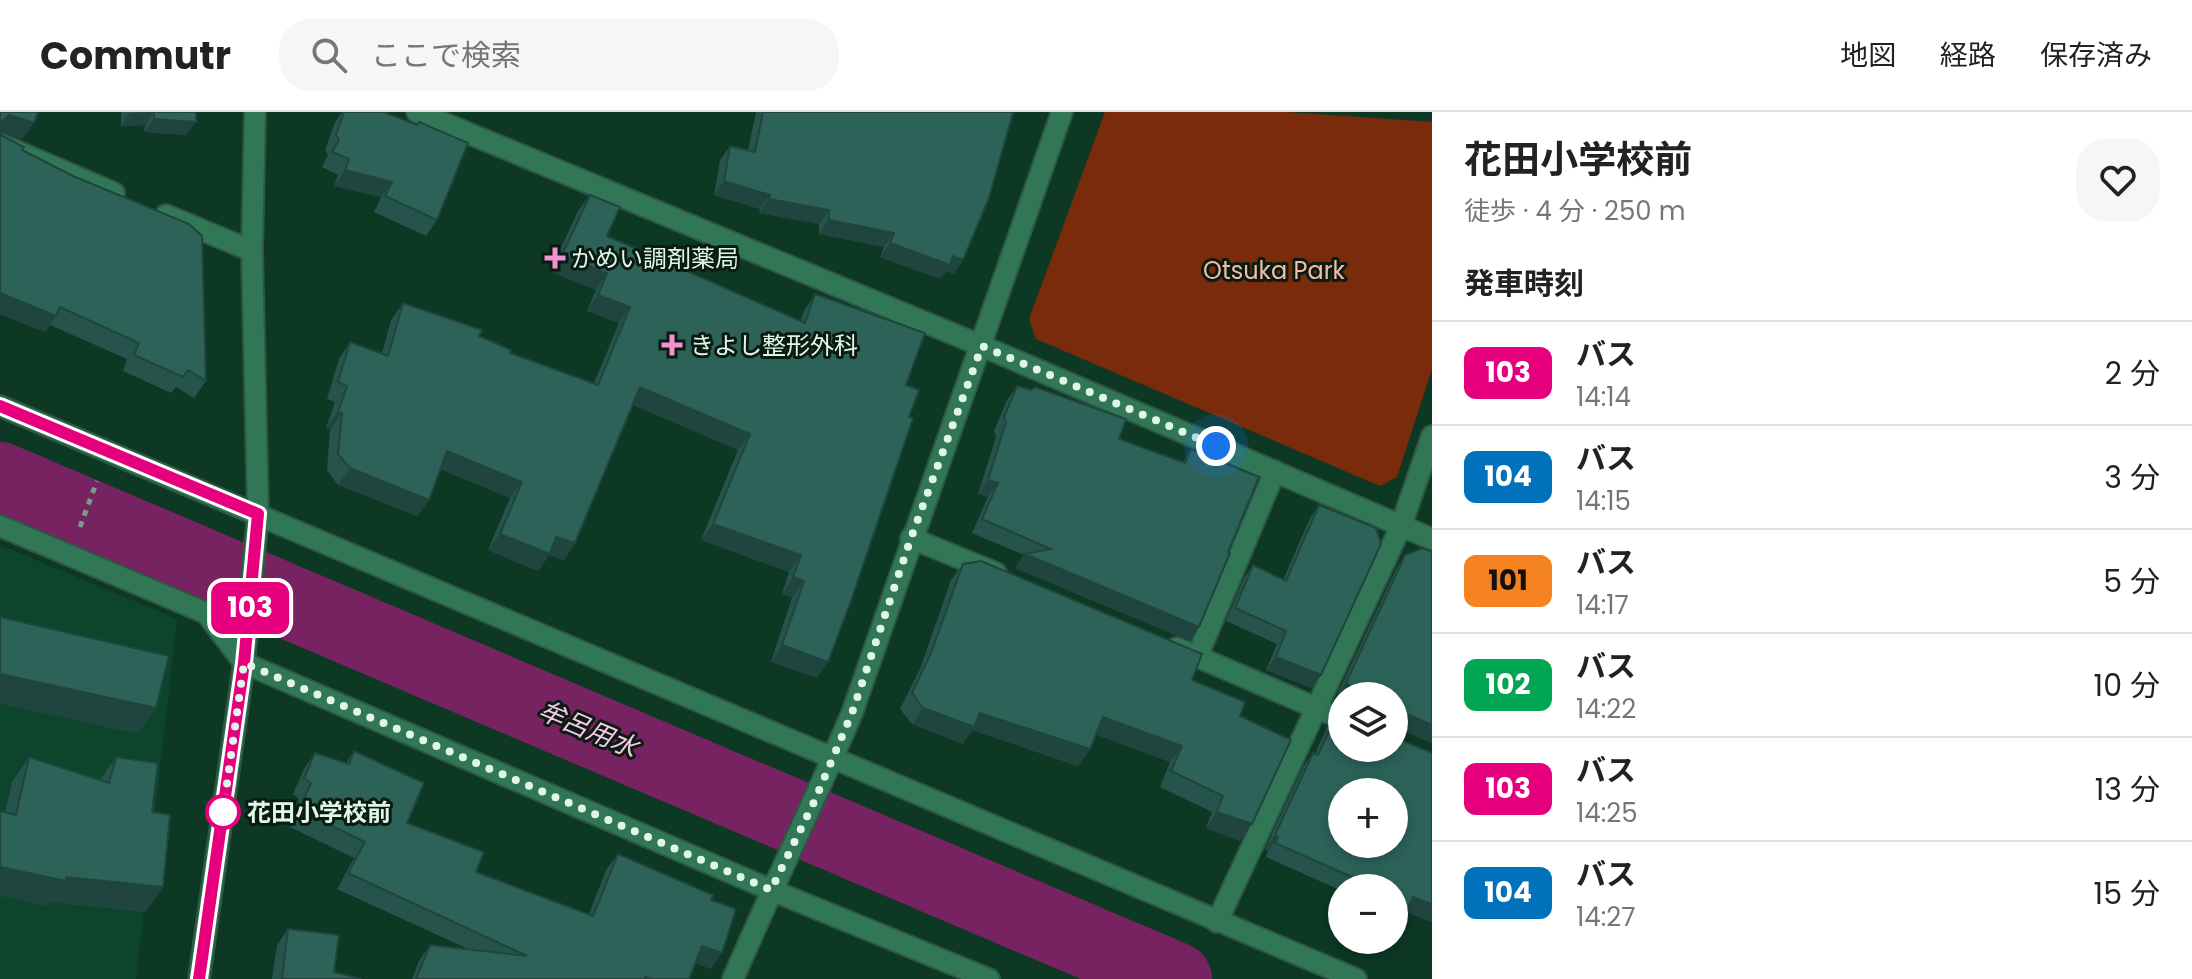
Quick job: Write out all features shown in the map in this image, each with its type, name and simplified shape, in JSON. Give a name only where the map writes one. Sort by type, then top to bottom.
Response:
[{"type":"street","points":[[199,979],[244,663],[258,514],[252,251],[255,112]]},
{"type":"street","points":[[417,112],[982,346],[1432,539]]},
{"type":"street","points":[[733,979],[852,713],[1062,112]]},
{"type":"street","points":[[0,144],[126,198]]},
{"type":"street","points":[[154,210],[252,251]]},
{"type":"street","points":[[0,406],[1356,979]]},
{"type":"street","points":[[1217,922],[1401,526],[1432,436]]},
{"type":"street","points":[[1197,657],[1275,471]]},
{"type":"street","points":[[0,526],[206,613],[244,663],[771,890],[989,979]]},
{"type":"street","points":[[911,538],[1011,580]]},
{"type":"street","points":[[1154,639],[1328,713]]},
{"type":"path","points":[[76,539],[97,481]]},
{"type":"shaded area","points":[[0,545],[177,619],[136,979],[0,979]]},
{"type":"green space","name":"Otsuka Park","points":[[1105,112],[1287,112],[1432,122],[1432,369],[1397,477],[1380,486],[1036,339],[1029,319]]},
{"type":"building","points":[[0,112],[38,112],[34,123],[9,115],[0,123]]},
{"type":"building","points":[[154,112],[196,112],[196,122],[154,119]]},
{"type":"building","points":[[344,112],[384,112],[417,125],[419,122],[468,143],[437,220],[385,196],[392,182],[345,170],[349,159],[332,152],[339,140],[336,135]]},
{"type":"building","points":[[763,112],[1013,112],[989,198],[963,260],[953,256],[950,265],[890,243],[894,233],[829,220],[829,210],[769,199],[770,195],[724,181],[730,146],[755,152]]},
{"type":"building","points":[[0,129],[1,135],[24,147],[22,150],[73,176],[189,224],[202,236],[206,381],[188,370],[183,377],[134,355],[139,343],[60,307],[56,316],[0,293]]},
{"type":"building","points":[[590,195],[620,207],[607,236],[805,323],[815,294],[925,333],[906,385],[919,390],[909,417],[913,418],[828,662],[782,645],[804,581],[793,577],[801,555],[713,524],[750,434],[640,387],[575,543],[556,537],[550,554],[500,534],[522,482],[447,451],[429,500],[350,468],[338,454],[342,413],[338,412],[347,386],[338,382],[350,342],[388,356],[403,303],[482,330],[479,336],[511,350],[510,353],[598,385],[630,307],[598,295],[607,273],[562,255]]},
{"type":"building","points":[[1017,386],[1031,390],[1035,387],[1126,419],[1119,439],[1185,463],[1191,449],[1259,477],[1199,627],[1025,554],[1051,549],[982,519],[998,483],[988,480],[1006,422],[1004,417]]},
{"type":"building","points":[[1319,505],[1376,528],[1381,544],[1321,675],[1276,657],[1286,631],[1235,608],[1253,565],[1286,581]]},
{"type":"building","points":[[1423,548],[1432,552],[1432,725],[1408,715],[1408,682],[1346,682],[1405,555]]},
{"type":"building","points":[[981,561],[1202,654],[1192,680],[1245,702],[1240,716],[1291,740],[1252,824],[1217,812],[1223,796],[1171,771],[1182,746],[1103,717],[1090,749],[980,713],[974,727],[923,708],[912,693],[931,653],[963,564]]},
{"type":"building","points":[[0,617],[169,656],[156,708],[0,674]]},
{"type":"building","points":[[1328,733],[1328,762],[1408,762],[1408,743],[1432,753],[1432,904],[1413,897],[1408,908],[1408,874],[1345,874],[1275,843],[1278,837],[1275,835],[1313,753],[1318,755]]},
{"type":"building","points":[[354,751],[424,783],[407,823],[484,852],[476,872],[593,916],[618,854],[713,895],[711,900],[736,909],[722,953],[702,946],[689,979],[416,979],[430,945],[527,956],[348,873],[365,842],[299,810],[311,783],[304,778],[315,753],[349,764]]},
{"type":"building","points":[[29,757],[109,783],[116,757],[158,763],[152,812],[170,815],[163,887],[66,877],[66,881],[0,867],[0,811],[16,815]]},
{"type":"building","points":[[288,929],[339,935],[334,972],[362,979],[282,979]]},
{"type":"waterway","name":"牟呂用水","points":[[0,479],[1175,979]]},
{"type":"bus line","name":"103","points":[[0,406],[258,514],[244,663],[199,979]]},
{"type":"place","name":"かめい調剤薬局","points":[[555,258]]},
{"type":"place","name":"きよし整形外科","points":[[672,345]]},
{"type":"place","name":"花田小学校前","points":[[223,812]]},
{"type":"route","points":[[223,812],[244,663],[771,890],[815,800],[852,713],[911,538],[982,346],[1216,446]]}]
